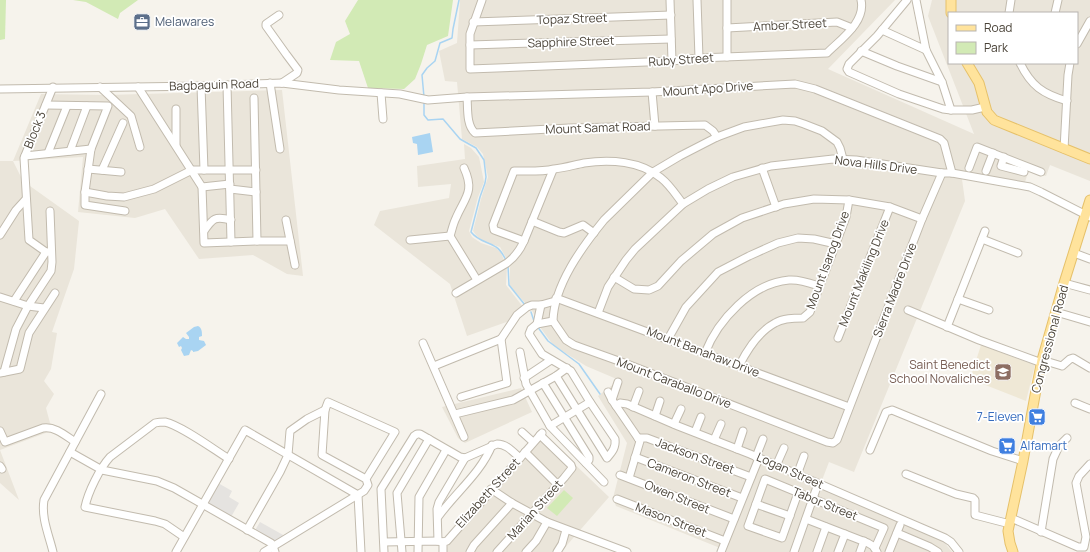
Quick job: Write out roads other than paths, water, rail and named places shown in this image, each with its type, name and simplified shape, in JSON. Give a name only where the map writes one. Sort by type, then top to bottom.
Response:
[{"type":"main road","points":[[951,0],[951,12]]},
{"type":"main road","points":[[968,64],[979,83],[989,116],[994,120],[1090,159]]},
{"type":"main road","name":"Congressional Road","points":[[1013,552],[1008,531],[1024,461],[1042,361],[1064,283],[1087,216],[1090,200]]},
{"type":"street","points":[[470,45],[470,34],[473,22],[482,0]]},
{"type":"street","points":[[670,0],[672,61]]},
{"type":"street","points":[[697,0],[699,58]]},
{"type":"street","points":[[727,0],[727,57]]},
{"type":"street","name":"Ruby Street","points":[[470,45],[470,69],[828,53],[852,28],[861,13],[861,0]]},
{"type":"street","points":[[907,0],[882,30],[849,64],[847,69],[849,72],[925,104],[951,110],[972,110],[985,106]]},
{"type":"street","points":[[916,0],[926,50],[942,82],[951,110]]},
{"type":"street","points":[[1009,12],[1011,0]]},
{"type":"street","points":[[1055,12],[1058,0]]},
{"type":"street","points":[[279,15],[266,26],[298,70],[297,73],[282,83]]},
{"type":"street","name":"Topaz Street","points":[[473,22],[671,15]]},
{"type":"street","points":[[1078,42],[1090,21]]},
{"type":"street","name":"Amber Street","points":[[727,28],[837,22],[852,28]]},
{"type":"street","points":[[882,30],[926,50]]},
{"type":"street","name":"Sapphire Street","points":[[470,45],[671,39]]},
{"type":"street","points":[[862,51],[897,66],[942,82]]},
{"type":"street","points":[[1020,64],[1025,74],[1040,90],[1050,96],[1067,101]]},
{"type":"street","points":[[1064,149],[1070,64]]},
{"type":"street","points":[[270,83],[280,149]]},
{"type":"street","name":"Bagbaguin Road","points":[[0,88],[201,86],[282,83],[339,90],[381,93],[428,100]]},
{"type":"street","name":"Mount Apo Drive","points":[[428,100],[467,97],[652,92],[795,84],[804,86],[940,139],[944,143],[952,174]]},
{"type":"street","points":[[228,85],[231,242]]},
{"type":"street","points":[[201,86],[204,170]]},
{"type":"street","name":"Block 3","points":[[25,156],[53,87]]},
{"type":"street","points":[[100,87],[131,116],[140,147]]},
{"type":"street","points":[[138,87],[202,187],[204,244],[290,241]]},
{"type":"street","points":[[652,92],[655,126]]},
{"type":"street","points":[[381,93],[383,119]]},
{"type":"street","name":"Mount Samat Road","points":[[467,97],[469,123],[471,130],[475,133],[568,128],[705,125],[718,137]]},
{"type":"street","points":[[254,98],[257,241]]},
{"type":"street","points":[[46,105],[108,106],[91,149],[85,192],[85,205],[125,211]]},
{"type":"street","points":[[48,153],[67,106]]},
{"type":"street","points":[[70,151],[87,106]]},
{"type":"street","points":[[176,109],[176,145]]},
{"type":"street","points":[[556,376],[607,458],[614,450],[615,439],[571,371],[542,354],[529,334],[530,329],[537,324],[553,321],[556,299],[581,251],[604,220],[653,172],[680,156],[718,137],[744,127],[783,120],[794,121],[831,136],[837,142],[844,159]]},
{"type":"street","points":[[102,170],[123,124]]},
{"type":"street","points":[[969,168],[977,147],[1004,157],[1022,169],[1041,172]]},
{"type":"street","points":[[48,252],[29,240],[24,166],[25,156],[91,149]]},
{"type":"street","points":[[986,171],[993,153]]},
{"type":"street","name":"Nova Hills Drive","points":[[598,313],[608,287],[635,249],[683,204],[708,189],[733,177],[762,168],[812,161],[844,159],[952,174],[1017,184],[1041,192],[1087,216]]},
{"type":"street","points":[[524,241],[494,230],[493,225],[514,171],[553,170],[585,163],[622,162],[653,172],[670,187],[683,204]]},
{"type":"street","points":[[464,168],[469,183],[468,195],[456,218],[450,236],[477,280]]},
{"type":"street","points":[[762,168],[776,207]]},
{"type":"street","points":[[88,169],[121,172]]},
{"type":"street","points":[[1017,184],[1022,169]]},
{"type":"street","points":[[85,192],[124,197],[154,189],[192,170],[256,170]]},
{"type":"street","points":[[456,293],[507,263],[520,250],[553,170]]},
{"type":"street","name":"Sierra Madre Drive","points":[[826,442],[833,443],[837,440],[891,303],[922,219],[942,173]]},
{"type":"street","points":[[202,187],[230,187],[256,192]]},
{"type":"street","points":[[0,235],[16,210],[26,199]]},
{"type":"street","points":[[614,277],[634,289],[649,290],[658,286],[681,261],[712,234],[742,218],[776,207],[814,199],[849,200],[890,207],[922,219]]},
{"type":"street","name":"Mount Isarog Drive","points":[[739,366],[746,351],[760,336],[776,323],[790,319],[803,318],[810,312],[846,217],[849,200]]},
{"type":"street","name":"Mount Makiling Drive","points":[[838,338],[890,207]]},
{"type":"street","points":[[50,211],[48,252],[52,267],[50,274],[28,306],[14,333],[2,373],[20,369],[29,334],[44,308],[55,293]]},
{"type":"street","points":[[204,231],[212,220],[220,217],[231,220]]},
{"type":"street","points":[[286,220],[295,265]]},
{"type":"street","points":[[532,221],[564,233],[583,225],[588,227],[594,233]]},
{"type":"street","points":[[947,327],[985,231]]},
{"type":"street","points":[[410,240],[450,236]]},
{"type":"street","points":[[668,339],[686,307],[718,272],[778,243],[798,238],[814,238],[836,244]]},
{"type":"street","points":[[982,239],[1018,253]]},
{"type":"street","points":[[14,301],[48,252]]},
{"type":"street","points":[[1074,253],[1090,259]]},
{"type":"street","points":[[705,353],[720,324],[743,300],[766,285],[789,280],[804,281],[819,286]]},
{"type":"street","points":[[1064,283],[1090,290]]},
{"type":"street","points":[[0,297],[28,306],[44,308]]},
{"type":"street","points":[[434,366],[501,338],[517,314],[532,305],[541,305],[556,299]]},
{"type":"street","name":"Mount Banahaw Drive","points":[[556,299],[598,313],[849,407]]},
{"type":"street","points":[[958,299],[989,310]]},
{"type":"street","points":[[537,324],[541,305]]},
{"type":"street","points":[[908,310],[947,327],[1042,361],[1062,366],[1073,358],[1090,368]]},
{"type":"street","points":[[1056,312],[1090,322]]},
{"type":"street","name":"Mount Caraballo Drive","points":[[553,321],[566,340],[574,345],[627,364],[826,442]]},
{"type":"street","points":[[461,397],[507,383],[501,338]]},
{"type":"street","points":[[423,343],[464,437]]},
{"type":"street","points":[[520,352],[524,378],[529,391],[550,426],[604,482]]},
{"type":"street","points":[[524,378],[551,360]]},
{"type":"street","points":[[455,414],[513,400],[556,376],[567,368]]},
{"type":"street","points":[[614,403],[618,382]]},
{"type":"street","points":[[543,383],[589,457],[589,460],[586,463]]},
{"type":"street","points":[[608,392],[640,441],[629,478]]},
{"type":"street","points":[[633,407],[639,392]]},
{"type":"street","points":[[53,552],[44,518],[43,506],[46,494],[101,394]]},
{"type":"street","points":[[655,416],[660,401]]},
{"type":"street","points":[[264,552],[274,549],[367,489],[368,485],[366,480],[322,455],[324,410],[328,402],[395,432],[366,480]]},
{"type":"street","points":[[550,426],[590,402]]},
{"type":"street","name":"Logan Street","points":[[614,403],[620,403],[633,407],[758,457],[817,486],[945,538],[951,542],[958,552]]},
{"type":"street","points":[[1075,403],[1090,409]]},
{"type":"street","points":[[674,424],[681,409]]},
{"type":"street","points":[[247,530],[288,455],[290,431],[307,419],[324,410]]},
{"type":"street","points":[[870,450],[886,412],[892,410],[992,451],[1024,461]]},
{"type":"street","points":[[695,432],[701,418]]},
{"type":"street","points":[[184,537],[165,524],[85,507],[87,499],[102,470],[110,457],[155,423],[163,422],[185,432],[228,459]]},
{"type":"street","points":[[714,440],[721,424]]},
{"type":"street","points":[[0,431],[4,442],[43,428],[49,428],[56,430],[75,442]]},
{"type":"street","points":[[176,552],[245,430],[358,495]]},
{"type":"street","points":[[737,449],[743,431]]},
{"type":"street","points":[[522,432],[533,442]]},
{"type":"street","points":[[384,552],[381,489],[414,436],[420,434],[446,450],[465,458]]},
{"type":"street","name":"Elizabeth Street","points":[[440,541],[446,541],[541,434],[572,465],[572,468]]},
{"type":"street","name":"Jackson Street","points":[[638,438],[647,438],[751,477]]},
{"type":"street","points":[[1041,532],[1053,459],[1059,446],[1067,438]]},
{"type":"street","points":[[402,552],[397,493],[429,439]]},
{"type":"street","points":[[721,552],[751,477],[763,440]]},
{"type":"street","points":[[443,552],[440,541],[437,509],[439,502],[465,458],[492,445],[502,444],[520,458]]},
{"type":"street","points":[[438,517],[479,469],[492,445]]},
{"type":"street","points":[[776,466],[784,448]]},
{"type":"street","points":[[418,552],[419,497],[446,450]]},
{"type":"street","points":[[70,452],[102,470],[158,481],[174,488],[247,530],[274,549]]},
{"type":"street","points":[[525,452],[558,485]]},
{"type":"street","points":[[797,475],[804,456]]},
{"type":"street","name":"Cameron Street","points":[[635,457],[742,498]]},
{"type":"street","points":[[906,474],[956,494],[973,498],[975,500],[975,515],[1010,521],[1082,547],[1085,544],[1087,533],[1076,483],[1078,476],[1090,464]]},
{"type":"street","name":"Marian Street","points":[[497,552],[572,468]]},
{"type":"street","name":"Owen Street","points":[[620,475],[734,519]]},
{"type":"street","name":"Tabor Street","points":[[756,504],[765,479],[884,528],[876,550]]},
{"type":"street","points":[[794,552],[817,486]]},
{"type":"street","points":[[491,489],[512,503],[547,522],[627,552]]},
{"type":"street","points":[[790,516],[756,504],[748,526],[782,538],[790,516],[798,493]]},
{"type":"street","points":[[358,495],[361,552]]},
{"type":"street","name":"Mason Street","points":[[616,499],[725,541]]},
{"type":"street","points":[[470,552],[474,545],[512,503]]},
{"type":"street","points":[[806,519],[871,544],[876,550]]},
{"type":"street","points":[[526,552],[536,542],[547,522]]},
{"type":"street","points":[[889,552],[900,525]]},
{"type":"street","points":[[817,552],[826,526]]},
{"type":"street","points":[[557,552],[562,544],[566,530]]},
{"type":"street","points":[[897,533],[938,552]]},
{"type":"street","points":[[838,552],[845,534]]},
{"type":"street","points":[[384,542],[440,541]]},
{"type":"street","points":[[860,552],[864,541]]},
{"type":"water","points":[[430,133],[433,152],[418,155],[417,144],[413,143],[412,137]]},
{"type":"water","points":[[198,326],[202,333],[199,340],[204,341],[206,345],[198,351],[193,352],[191,350],[189,355],[184,356],[181,346],[179,347],[177,343],[183,337],[189,339],[186,333]]},
{"type":"waterway","points":[[424,97],[422,75],[435,61],[440,43],[452,38],[459,0]]},
{"type":"waterway","points":[[424,102],[424,115],[428,120],[443,119],[460,139],[476,148],[484,160],[486,177],[485,183],[471,232],[477,238],[498,248],[506,260]]},
{"type":"waterway","points":[[508,266],[509,285],[525,305]]},
{"type":"waterway","points":[[531,312],[534,321]]},
{"type":"waterway","points":[[537,326],[548,341],[579,364],[600,394]]},
{"type":"place","name":"Melawares","points":[[142,22]]},
{"type":"place","name":"Saint Benedict School Novaliches","points":[[1003,372]]},
{"type":"place","name":"7-Eleven","points":[[1037,417]]},
{"type":"place","name":"Alfamart","points":[[1007,446]]}]
